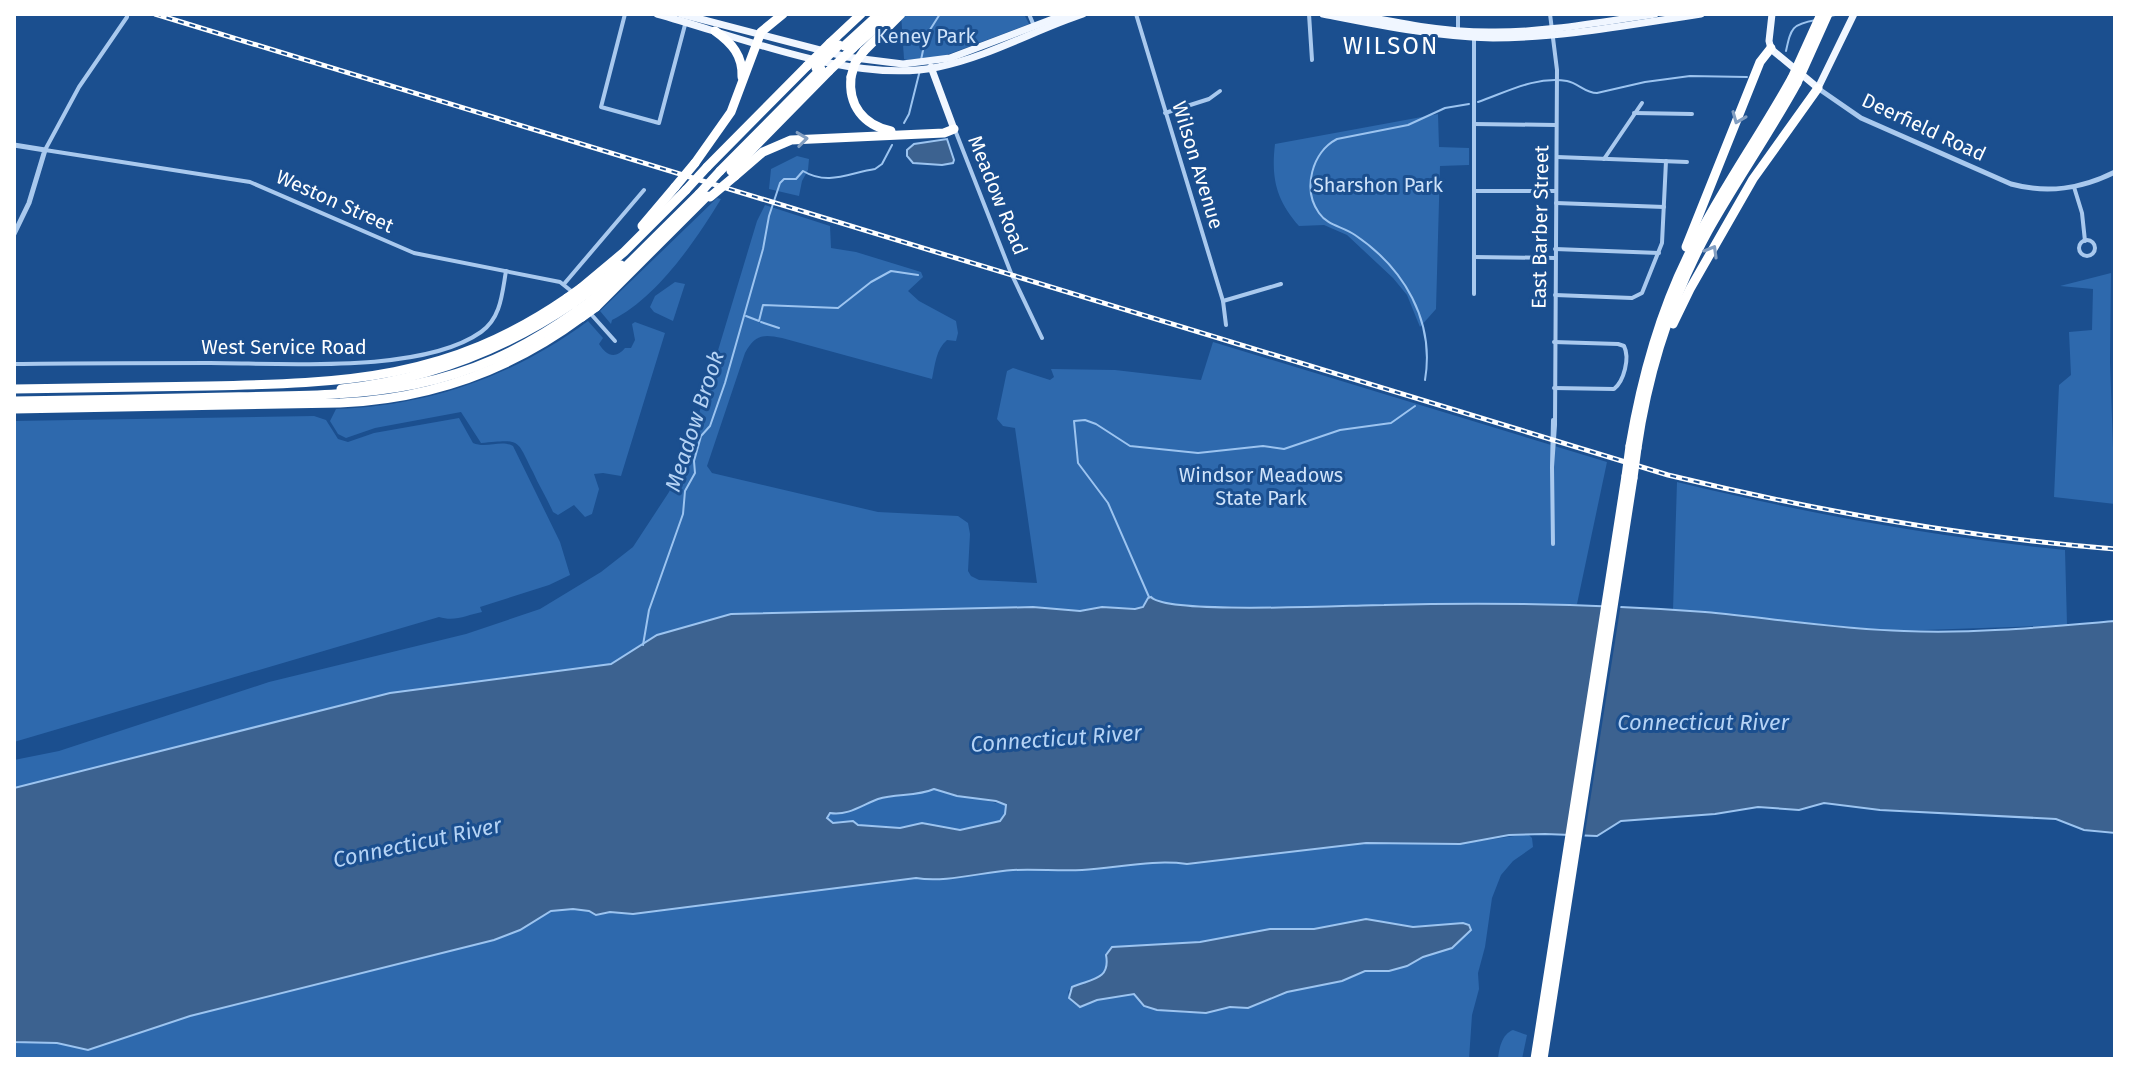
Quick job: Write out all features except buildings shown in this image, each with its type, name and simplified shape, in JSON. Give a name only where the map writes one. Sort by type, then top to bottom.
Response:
[{"type":"highway","points":[[14,399],[313,396],[400,389],[453,376],[499,358],[538,338],[699,205],[695,192],[695,163],[724,123],[739,93],[758,39],[767,25],[783,14]]},
{"type":"highway","points":[[841,45],[861,14]]},
{"type":"highway","points":[[14,409],[340,403],[392,398],[439,388],[492,370],[533,350],[695,192],[722,172],[872,14]]},
{"type":"highway","points":[[722,172],[818,68],[879,14]]},
{"type":"highway","points":[[841,45],[891,14]]},
{"type":"highway","points":[[901,14],[856,61],[851,77],[851,93],[857,109],[877,127],[895,131],[954,129]]},
{"type":"highway","points":[[1665,309],[1701,229],[1794,81],[1821,14]]},
{"type":"highway","points":[[1634,447],[1653,371],[1675,303],[1702,243],[1794,81],[1828,14]]},
{"type":"highway","points":[[716,27],[740,58],[739,93]]},
{"type":"highway","points":[[1535,1059],[1562,909],[1645,371],[1671,283],[1760,62],[1771,48]]},
{"type":"highway","points":[[1653,371],[1690,289],[1746,190],[1818,88]]},
{"type":"highway","points":[[588,297],[624,252],[695,192],[722,172],[763,152],[791,140],[944,133],[954,129]]},
{"type":"highway","points":[[14,389],[306,384],[375,377],[425,365],[575,308]]},
{"type":"highway","points":[[1543,1059],[1562,909]]},
{"type":"main road","points":[[657,14],[684,17],[858,68],[891,71],[924,66],[979,51],[1067,16],[1083,14]]},
{"type":"main road","points":[[1323,14],[1396,22]]},
{"type":"main road","points":[[1353,14],[1474,35],[1552,31],[1655,14]]},
{"type":"main road","points":[[1627,19],[1695,14]]},
{"type":"main road","points":[[1771,48],[1772,14]]},
{"type":"main road","points":[[1818,88],[1854,14]]},
{"type":"main road","name":"Deerfield Road","points":[[1771,48],[1818,88]]},
{"type":"main road","name":"Meadow Road","points":[[924,66],[954,129]]},
{"type":"street","points":[[625,14],[601,107],[659,123],[684,17]]},
{"type":"street","points":[[1029,14],[1035,29]]},
{"type":"street","name":"Wilson Avenue","points":[[1136,14],[1223,301],[1226,325]]},
{"type":"street","points":[[1309,14],[1312,60]]},
{"type":"street","points":[[1458,14],[1458,34]]},
{"type":"street","name":"East Barber Street","points":[[1550,14],[1557,82],[1553,544]]},
{"type":"street","points":[[14,234],[30,201],[45,150],[79,87],[127,17]]},
{"type":"street","points":[[1474,35],[1474,294]]},
{"type":"street","name":"Deerfield Road","points":[[1818,88],[1861,118],[2011,184],[2045,190],[2074,187],[2115,172]]},
{"type":"street","points":[[1165,113],[1209,99],[1220,91]]},
{"type":"street","points":[[1604,159],[1642,103]]},
{"type":"street","points":[[1634,113],[1692,114]]},
{"type":"street","points":[[1474,124],[1557,125]]},
{"type":"street","name":"Meadow Road","points":[[954,129],[1015,281],[1042,338]]},
{"type":"street","name":"Weston Street","points":[[14,145],[250,182],[414,253],[564,284]]},
{"type":"street","points":[[1557,157],[1687,162]]},
{"type":"street","points":[[1555,295],[1639,296],[1662,243],[1666,161]]},
{"type":"street","points":[[2074,187],[2082,213],[2085,241]]},
{"type":"street","points":[[615,341],[564,284],[644,190]]},
{"type":"street","points":[[1474,191],[1556,191]]},
{"type":"street","points":[[1556,203],[1664,207]]},
{"type":"street","points":[[1555,249],[1659,253]]},
{"type":"street","points":[[1474,257],[1555,258]]},
{"type":"street","name":"West Service Road","points":[[14,364],[345,363],[405,358],[447,347],[483,330],[498,310],[506,271]]},
{"type":"street","points":[[1223,301],[1281,284]]},
{"type":"street","points":[[1553,388],[1610,390],[1618,387],[1627,355],[1624,346],[1554,342]]},
{"type":"green space","name":"Keney Park","points":[[901,14],[1024,14],[1029,24],[941,57],[907,60],[904,59]]},
{"type":"green space","name":"Sharshon Park","points":[[1438,114],[1439,147],[1469,148],[1469,165],[1440,166],[1436,309],[1420,327],[1407,295],[1347,235],[1324,225],[1299,226],[1285,207],[1277,188],[1275,144]]},
{"type":"green space","points":[[797,156],[809,159],[799,196],[769,189],[771,169]]},
{"type":"green space","points":[[717,198],[721,199],[674,267],[644,298],[612,320],[611,324],[600,311]]},
{"type":"green space","name":"Windsor Meadows State Park","points":[[765,205],[830,226],[831,248],[856,252],[921,272],[923,277],[908,291],[919,301],[956,321],[958,333],[956,341],[947,340],[940,348],[932,379],[782,338],[764,336],[756,339],[745,353],[707,466],[712,473],[878,512],[958,516],[968,523],[968,571],[971,576],[979,580],[1037,583],[1015,428],[1003,426],[997,419],[1007,371],[1013,368],[1050,380],[1054,377],[1051,369],[1115,370],[1201,380],[1213,342],[1607,462],[1577,604],[1262,607],[1174,605],[1155,601],[1153,597],[1148,598],[1140,608],[1102,607],[1080,611],[1033,607],[731,614],[657,635],[611,664],[390,693],[14,788],[14,760],[59,751],[269,682],[466,634],[540,609],[601,572],[633,547],[669,492],[691,440],[757,221]]},
{"type":"green space","points":[[2111,273],[2110,362],[2115,504],[2054,497],[2059,385],[2071,375],[2069,332],[2092,330],[2093,289],[2060,286]]},
{"type":"green space","points":[[675,282],[685,284],[673,321],[650,307],[655,296]]},
{"type":"green space","points":[[588,321],[603,338],[599,344],[611,355],[631,348],[635,340],[632,324],[635,322],[665,333],[621,476],[594,474],[599,489],[592,514],[585,517],[574,505],[558,515],[553,512],[520,447],[504,441],[481,443],[461,412],[375,428],[346,438],[338,434],[330,421],[336,409],[404,402],[500,372],[530,358]]},
{"type":"green space","points":[[314,416],[326,420],[338,439],[348,442],[374,433],[459,418],[473,443],[513,446],[560,542],[570,575],[480,607],[482,612],[456,618],[439,617],[14,742],[14,421]]},
{"type":"green space","points":[[1677,482],[1870,523],[2065,550],[2067,625],[1894,631],[1673,610]]},
{"type":"green space","points":[[934,789],[1006,805],[1005,814],[1000,821],[960,830],[922,823],[900,828],[843,821],[832,823],[827,818],[830,812],[848,811],[885,797]]},
{"type":"green space","points":[[1528,834],[1533,847],[1513,861],[1501,875],[1492,898],[1478,973],[1479,989],[1472,1015],[1469,1059],[14,1059],[14,1042],[57,1043],[89,1050],[190,1016],[494,940],[521,930],[551,911],[573,909],[596,915],[610,912],[633,914],[916,878],[940,879],[1013,870],[1082,870],[1148,863],[1187,864],[1366,843],[1460,844]],"holes":[[[1366,919],[1413,927],[1463,923],[1452,948],[1423,957],[1407,966],[1365,971],[1348,979],[1287,992],[1254,1006],[1187,1013],[1144,1005],[1134,994],[1128,993],[1077,1006],[1068,992],[1074,985],[1089,983],[1107,969],[1106,954],[1113,947],[1200,942],[1258,931],[1314,929]]]},
{"type":"green space","points":[[1513,1030],[1527,1035],[1522,1059],[1498,1059],[1504,1038]]},
{"type":"water","points":[[947,139],[953,163],[913,163],[907,156],[907,150],[914,144]]},
{"type":"water","name":"Connecticut River","points":[[1148,598],[1189,606],[1223,607],[1544,604],[1625,607],[1930,632],[2115,621],[2115,833],[2084,830],[2056,819],[1880,810],[1824,803],[1799,810],[1758,807],[1715,814],[1621,821],[1597,836],[1509,835],[1460,844],[1366,843],[1187,864],[1148,863],[1082,870],[1013,870],[952,878],[916,878],[633,914],[610,912],[596,915],[573,909],[551,911],[520,930],[494,940],[190,1016],[88,1050],[57,1043],[14,1042],[14,788],[390,693],[611,664],[657,635],[731,614],[1033,607],[1080,611],[1102,607],[1135,609],[1143,607]],"holes":[[[934,789],[957,796],[996,801],[1006,805],[1005,814],[1000,821],[960,830],[922,823],[900,828],[858,825],[853,821],[833,823],[827,818],[830,813],[849,811],[885,797]]]},
{"type":"water","points":[[1366,919],[1413,927],[1463,923],[1469,925],[1471,930],[1452,948],[1423,957],[1407,966],[1389,971],[1365,971],[1342,981],[1287,992],[1248,1008],[1230,1007],[1206,1013],[1157,1010],[1144,1006],[1134,994],[1097,1000],[1080,1007],[1069,998],[1072,987],[1102,974],[1107,964],[1106,955],[1112,947],[1200,942],[1270,929],[1314,929]]},
{"type":"pier","points":[[1603,602],[1621,603],[1584,840],[1574,840]]},
{"type":"waterway","name":"Meadow Brook","points":[[921,60],[926,36],[940,14]]},
{"type":"waterway","points":[[1830,16],[1840,14]]},
{"type":"waterway","points":[[1786,51],[1794,28],[1816,20]]},
{"type":"waterway","name":"Meadow Brook","points":[[904,123],[920,70]]},
{"type":"waterway","points":[[1478,102],[1544,81],[1567,81],[1597,93],[1690,76],[1747,77]]},
{"type":"waterway","points":[[1425,380],[1425,337],[1412,298],[1388,263],[1372,248],[1319,213],[1311,193],[1312,172],[1321,153],[1337,139],[1408,125],[1445,108],[1469,104]]},
{"type":"waterway","name":"Meadow Brook","points":[[643,645],[649,610],[683,514],[685,491],[695,473],[694,461],[701,436],[710,426],[725,383],[780,183],[784,179],[796,179],[803,171],[830,178],[875,169],[882,164],[892,145]]},
{"type":"waterway","points":[[746,316],[759,321],[763,305],[838,308],[871,282],[891,271],[918,275]]},
{"type":"waterway","points":[[761,322],[779,328]]},
{"type":"waterway","points":[[1149,597],[1108,503],[1078,463],[1074,421],[1085,420],[1096,424],[1130,446],[1198,453],[1263,446],[1284,449],[1340,430],[1391,423],[1415,406]]},
{"type":"railway","points":[[155,14],[1668,475],[1890,521],[2115,549]]},
{"type":"district","name":"WILSON","points":[[1391,46]]}]
